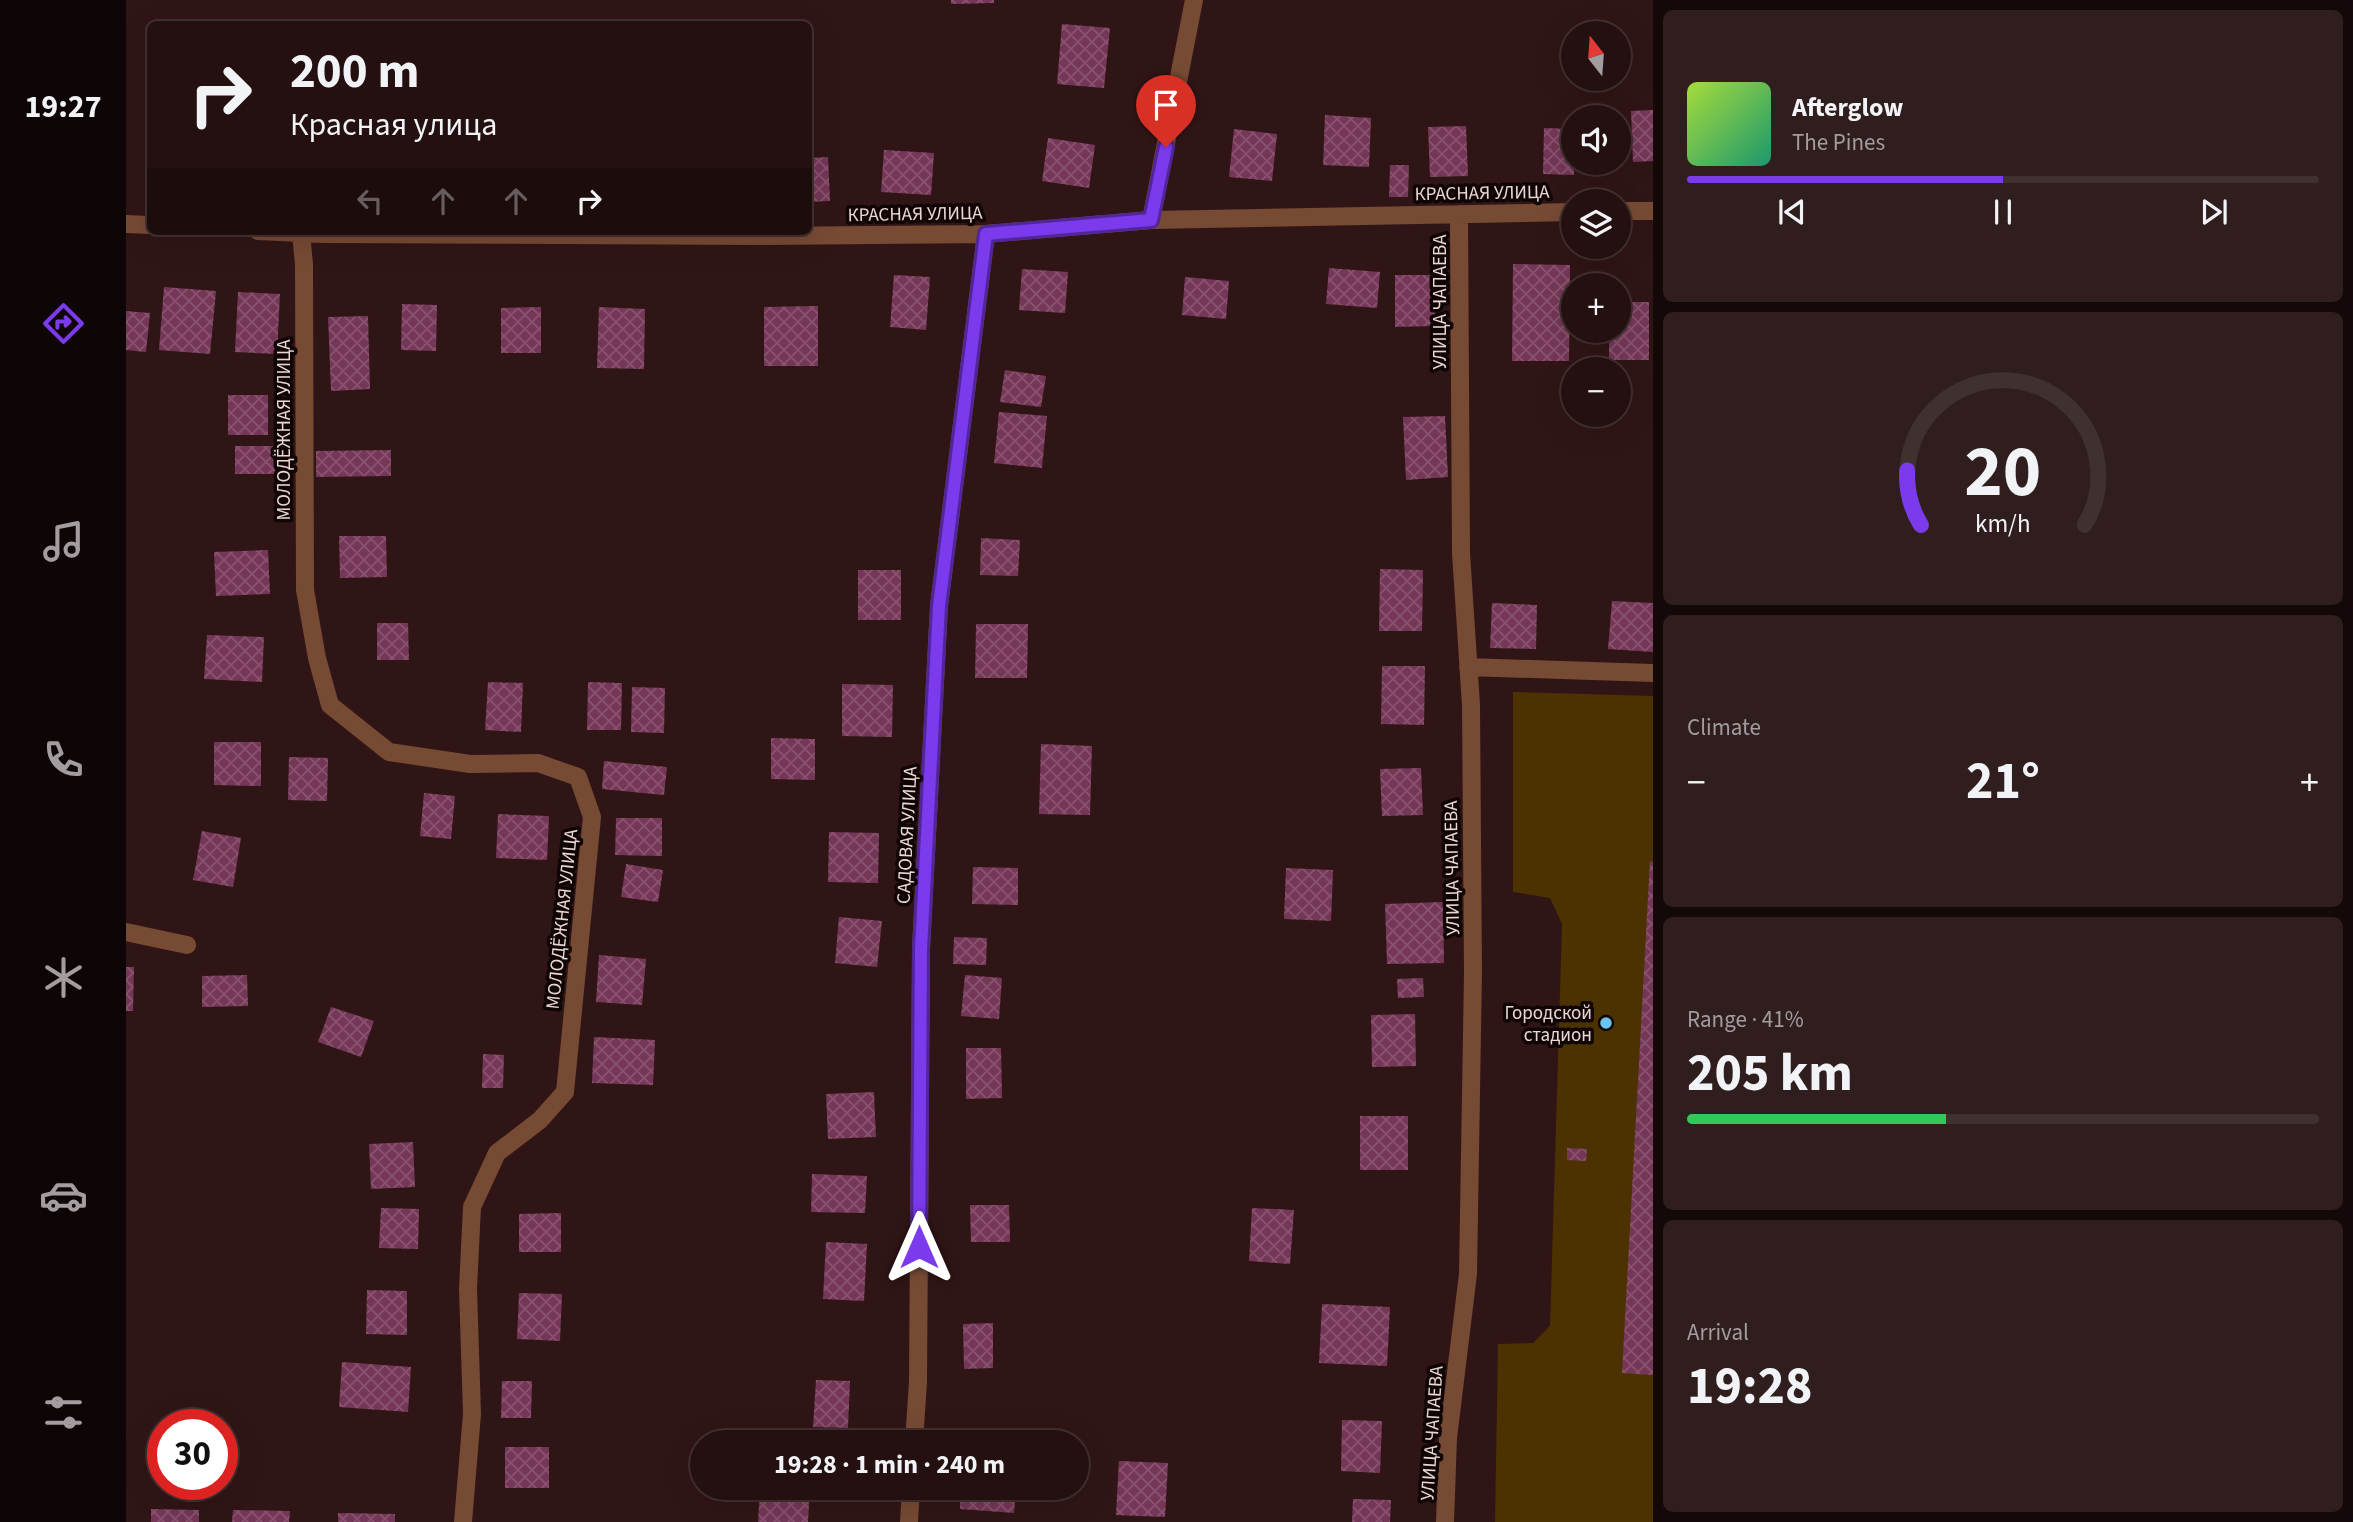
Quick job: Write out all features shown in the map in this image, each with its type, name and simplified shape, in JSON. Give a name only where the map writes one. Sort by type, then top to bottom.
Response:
[{"type":"street","points":[[1151,220],[1194,0]]},
{"type":"street","points":[[1631,211],[1653,211]]},
{"type":"street","name":"КРАСНАЯ УЛИЦА","points":[[591,235],[986,234],[1151,220],[1561,212]]},
{"type":"street","name":"УЛИЦА ЧАПАЕВА","points":[[1445,1522],[1448,1438],[1468,1274],[1474,972],[1471,705],[1461,554],[1459,214]]},
{"type":"street","points":[[126,224],[147,225]]},
{"type":"street","name":"САДОВАЯ УЛИЦА","points":[[915,1430],[918,1382],[921,949],[939,606],[986,234]]},
{"type":"street","name":"МОЛОДЁЖНАЯ УЛИЦА","points":[[300,235],[304,264],[305,590],[317,658],[330,705],[389,752],[470,764],[538,763],[578,777],[592,817],[565,1092],[540,1120],[496,1153],[472,1207],[468,1289],[472,1414],[463,1522]]},
{"type":"street","points":[[1468,667],[1653,673]]},
{"type":"street","points":[[126,932],[187,945]]},
{"type":"street","points":[[909,1522],[910,1500]]},
{"type":"shaded area","name":"Городской стадион","points":[[1513,692],[1653,696],[1653,1522],[1495,1522],[1498,1344],[1533,1343],[1550,1326],[1562,924],[1550,898],[1513,892]]},
{"type":"building","points":[[951,0],[994,0],[994,3],[951,4]]},
{"type":"building","points":[[1062,24],[1110,28],[1104,88],[1057,84]]},
{"type":"building","points":[[1653,110],[1653,161],[1633,162],[1631,111]]},
{"type":"building","points":[[1325,115],[1371,118],[1369,167],[1323,165]]},
{"type":"building","points":[[1466,126],[1468,176],[1430,177],[1428,127]]},
{"type":"building","points":[[1544,128],[1561,129],[1561,175],[1543,174]]},
{"type":"building","points":[[1234,129],[1277,134],[1272,181],[1229,177]]},
{"type":"building","points":[[1048,138],[1095,145],[1089,188],[1042,181]]},
{"type":"building","points":[[884,150],[934,153],[931,195],[881,192]]},
{"type":"building","points":[[828,157],[830,201],[812,202],[812,158]]},
{"type":"building","points":[[1390,165],[1409,165],[1408,197],[1389,197]]},
{"type":"building","points":[[1513,264],[1570,265],[1570,273],[1561,273],[1561,343],[1569,343],[1569,357],[1561,357],[1561,361],[1512,361]]},
{"type":"building","points":[[1329,268],[1380,272],[1377,308],[1326,304]]},
{"type":"building","points":[[1022,269],[1068,272],[1065,313],[1019,310]]},
{"type":"building","points":[[894,275],[930,277],[926,330],[890,327]]},
{"type":"building","points":[[1395,275],[1435,275],[1435,326],[1395,327]]},
{"type":"building","points":[[1185,277],[1229,281],[1226,319],[1182,315]]},
{"type":"building","points":[[164,287],[216,291],[210,354],[159,350]]},
{"type":"building","points":[[238,292],[280,294],[277,354],[235,352]]},
{"type":"building","points":[[1631,302],[1649,302],[1649,360],[1609,357],[1609,343],[1631,343]]},
{"type":"building","points":[[402,304],[437,305],[436,351],[401,350]]},
{"type":"building","points":[[818,306],[818,366],[764,366],[764,307]]},
{"type":"building","points":[[541,307],[541,353],[501,353],[501,308]]},
{"type":"building","points":[[599,307],[645,309],[644,369],[597,368]]},
{"type":"building","points":[[126,311],[150,313],[146,352],[126,350]]},
{"type":"building","points":[[368,316],[370,389],[331,391],[328,317]]},
{"type":"building","points":[[1005,370],[1046,376],[1041,407],[1000,402]]},
{"type":"building","points":[[228,395],[268,395],[268,435],[228,435]]},
{"type":"building","points":[[999,412],[1047,416],[1042,468],[994,463]]},
{"type":"building","points":[[1445,416],[1448,477],[1406,480],[1403,417]]},
{"type":"building","points":[[235,446],[274,446],[275,474],[235,474]]},
{"type":"building","points":[[391,450],[391,476],[316,477],[316,451]]},
{"type":"building","points":[[339,536],[386,536],[387,577],[340,578]]},
{"type":"building","points":[[981,538],[1020,540],[1018,576],[980,575]]},
{"type":"building","points":[[268,550],[270,594],[216,596],[214,552]]},
{"type":"building","points":[[1380,569],[1423,570],[1422,631],[1379,631]]},
{"type":"building","points":[[858,570],[901,570],[901,620],[858,620]]},
{"type":"building","points":[[1612,601],[1653,603],[1653,652],[1608,649]]},
{"type":"building","points":[[1492,603],[1537,605],[1536,649],[1490,648]]},
{"type":"building","points":[[377,623],[408,623],[409,660],[377,660]]},
{"type":"building","points":[[976,624],[1028,624],[1027,678],[975,678]]},
{"type":"building","points":[[207,635],[264,637],[262,682],[204,679]]},
{"type":"building","points":[[1382,666],[1425,666],[1424,725],[1381,724]]},
{"type":"building","points":[[488,682],[523,683],[521,732],[485,730]]},
{"type":"building","points":[[588,682],[622,683],[621,730],[587,730]]},
{"type":"building","points":[[842,684],[893,685],[892,737],[842,736]]},
{"type":"building","points":[[632,687],[665,688],[664,733],[631,732]]},
{"type":"building","points":[[771,738],[815,739],[815,780],[771,779]]},
{"type":"building","points":[[214,742],[261,742],[261,786],[214,785]]},
{"type":"building","points":[[1041,744],[1092,746],[1090,815],[1039,814]]},
{"type":"building","points":[[289,757],[328,758],[327,801],[288,800]]},
{"type":"building","points":[[604,761],[667,767],[664,795],[602,789]]},
{"type":"building","points":[[1421,768],[1423,815],[1382,816],[1380,769]]},
{"type":"building","points":[[424,793],[455,796],[451,839],[420,836]]},
{"type":"building","points":[[498,814],[549,816],[547,860],[496,858]]},
{"type":"building","points":[[616,818],[662,818],[662,856],[615,855]]},
{"type":"building","points":[[202,831],[241,838],[233,887],[193,880]]},
{"type":"building","points":[[829,832],[879,833],[878,883],[828,882]]},
{"type":"building","points":[[1650,861],[1653,862],[1653,1375],[1622,1373]]},
{"type":"building","points":[[626,864],[663,870],[658,902],[621,897]]},
{"type":"building","points":[[973,867],[1018,868],[1018,905],[972,904]]},
{"type":"building","points":[[1286,868],[1333,870],[1331,921],[1284,919]]},
{"type":"building","points":[[1443,902],[1444,963],[1387,964],[1385,904]]},
{"type":"building","points":[[839,917],[882,921],[877,967],[835,963]]},
{"type":"building","points":[[954,937],[987,938],[986,965],[953,964]]},
{"type":"building","points":[[599,955],[646,959],[642,1005],[596,1002]]},
{"type":"building","points":[[126,967],[134,967],[133,1011],[126,1011]]},
{"type":"building","points":[[247,975],[248,1006],[202,1007],[202,976]]},
{"type":"building","points":[[965,975],[1002,978],[999,1019],[961,1016]]},
{"type":"building","points":[[1423,978],[1424,997],[1398,998],[1397,979]]},
{"type":"building","points":[[331,1007],[374,1021],[361,1057],[318,1042]]},
{"type":"building","points":[[1415,1014],[1416,1066],[1372,1067],[1371,1015]]},
{"type":"building","points":[[594,1037],[655,1040],[653,1085],[592,1083]]},
{"type":"building","points":[[966,1048],[1001,1048],[1002,1098],[966,1099]]},
{"type":"building","points":[[483,1054],[504,1055],[503,1088],[482,1088]]},
{"type":"building","points":[[874,1092],[876,1137],[828,1139],[826,1094]]},
{"type":"building","points":[[1360,1116],[1408,1116],[1408,1170],[1360,1170]]},
{"type":"building","points":[[413,1142],[415,1187],[371,1189],[369,1144]]},
{"type":"building","points":[[1567,1148],[1587,1149],[1586,1161],[1567,1160]]},
{"type":"building","points":[[812,1174],[867,1176],[865,1213],[811,1212]]},
{"type":"building","points":[[970,1205],[1009,1205],[1010,1242],[971,1242]]},
{"type":"building","points":[[381,1208],[419,1209],[418,1249],[379,1248]]},
{"type":"building","points":[[1252,1208],[1294,1210],[1290,1264],[1249,1261]]},
{"type":"building","points":[[561,1213],[561,1252],[519,1252],[519,1214]]},
{"type":"building","points":[[826,1242],[867,1244],[864,1301],[823,1299]]},
{"type":"building","points":[[367,1290],[407,1291],[407,1335],[366,1334]]},
{"type":"building","points":[[519,1293],[562,1294],[560,1341],[517,1339]]},
{"type":"building","points":[[1322,1304],[1390,1307],[1387,1366],[1319,1363]]},
{"type":"building","points":[[993,1323],[993,1368],[964,1369],[963,1324]]},
{"type":"building","points":[[342,1362],[411,1367],[408,1412],[339,1407]]},
{"type":"building","points":[[816,1380],[850,1381],[848,1428],[813,1427]]},
{"type":"building","points":[[502,1381],[532,1381],[531,1418],[501,1418]]},
{"type":"building","points":[[1342,1420],[1382,1421],[1380,1473],[1341,1471]]},
{"type":"building","points":[[505,1447],[549,1447],[549,1488],[505,1488]]},
{"type":"building","points":[[1119,1461],[1168,1463],[1165,1517],[1116,1515]]},
{"type":"building","points":[[1353,1499],[1391,1500],[1390,1522],[1352,1522]]},
{"type":"building","points":[[759,1500],[809,1500],[808,1522],[758,1522]]},
{"type":"building","points":[[960,1500],[1015,1500],[1014,1513],[960,1509]]},
{"type":"building","points":[[151,1509],[199,1510],[199,1522],[151,1522]]},
{"type":"building","points":[[233,1510],[290,1511],[289,1522],[232,1522]]},
{"type":"building","points":[[338,1513],[395,1514],[395,1522],[338,1522]]},
{"type":"place","name":"Городской стадион","points":[[1606,1023]]},
{"type":"route","points":[[919,1247],[921,949],[939,606],[986,234],[1151,220],[1166,147]]}]
